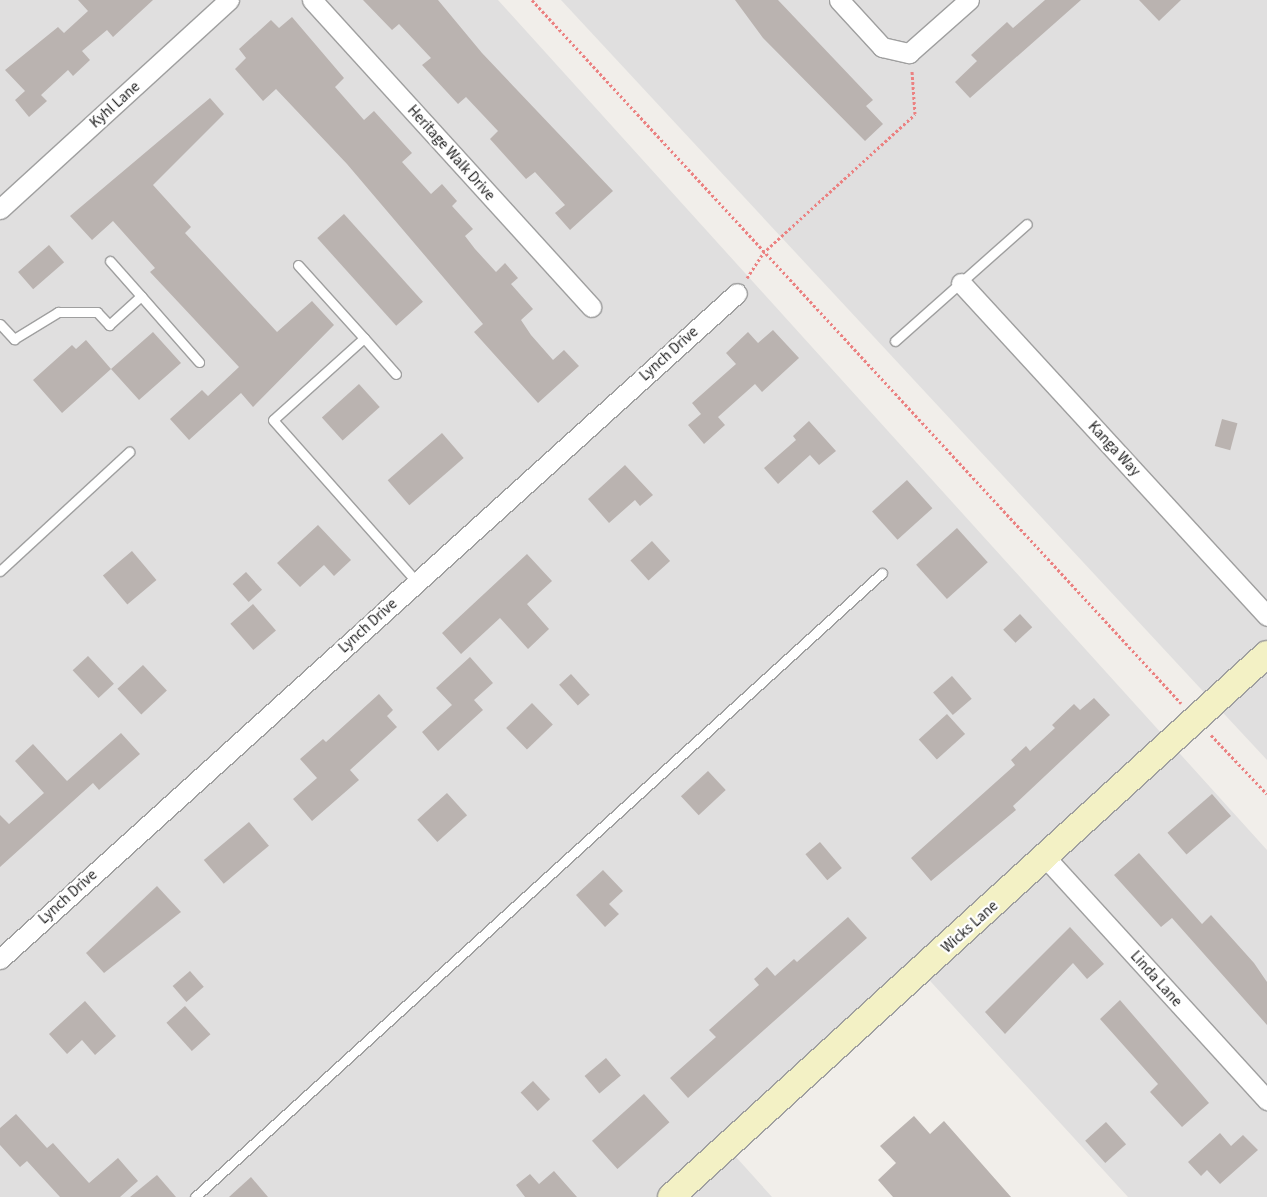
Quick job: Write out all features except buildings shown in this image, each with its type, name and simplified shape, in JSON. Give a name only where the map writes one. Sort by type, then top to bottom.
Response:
[{"type":"street","name":"Kyhl Lane","points":[[0,209],[229,0]]},
{"type":"street","name":"Heritage Walk Drive","points":[[312,0],[591,307]]},
{"type":"street","points":[[839,0],[882,47],[909,53],[969,0]]},
{"type":"street","name":"Kanga Way","points":[[961,283],[1267,616]]},
{"type":"street","name":"Lynch Drive","points":[[0,959],[737,293]]},
{"type":"street","name":"Wicks Lane","points":[[671,1197],[1046,858],[1195,718],[1267,654]]},
{"type":"street","name":"Linda Lane","points":[[1046,858],[1267,1100]]},
{"type":"lane","points":[[894,341],[1027,224]]},
{"type":"lane","points":[[110,261],[200,362]]},
{"type":"lane","points":[[298,265],[396,374]]},
{"type":"lane","points":[[0,324],[14,338],[58,312],[96,312],[109,325],[141,296]]},
{"type":"lane","points":[[364,338],[273,420],[417,582]]},
{"type":"lane","points":[[0,571],[129,452]]},
{"type":"lane","points":[[195,1197],[882,573]]},
{"type":"path","points":[[532,0],[763,253],[1267,794]]},
{"type":"path","points":[[737,293],[763,253],[915,114],[909,53]]},
{"type":"shaded area","points":[[0,0],[498,0],[1267,850],[1267,1197],[1128,1197],[921,971],[727,1147],[772,1197],[0,1197]]},
{"type":"shaded area","points":[[561,0],[1267,0],[1267,760],[1213,702]]}]
